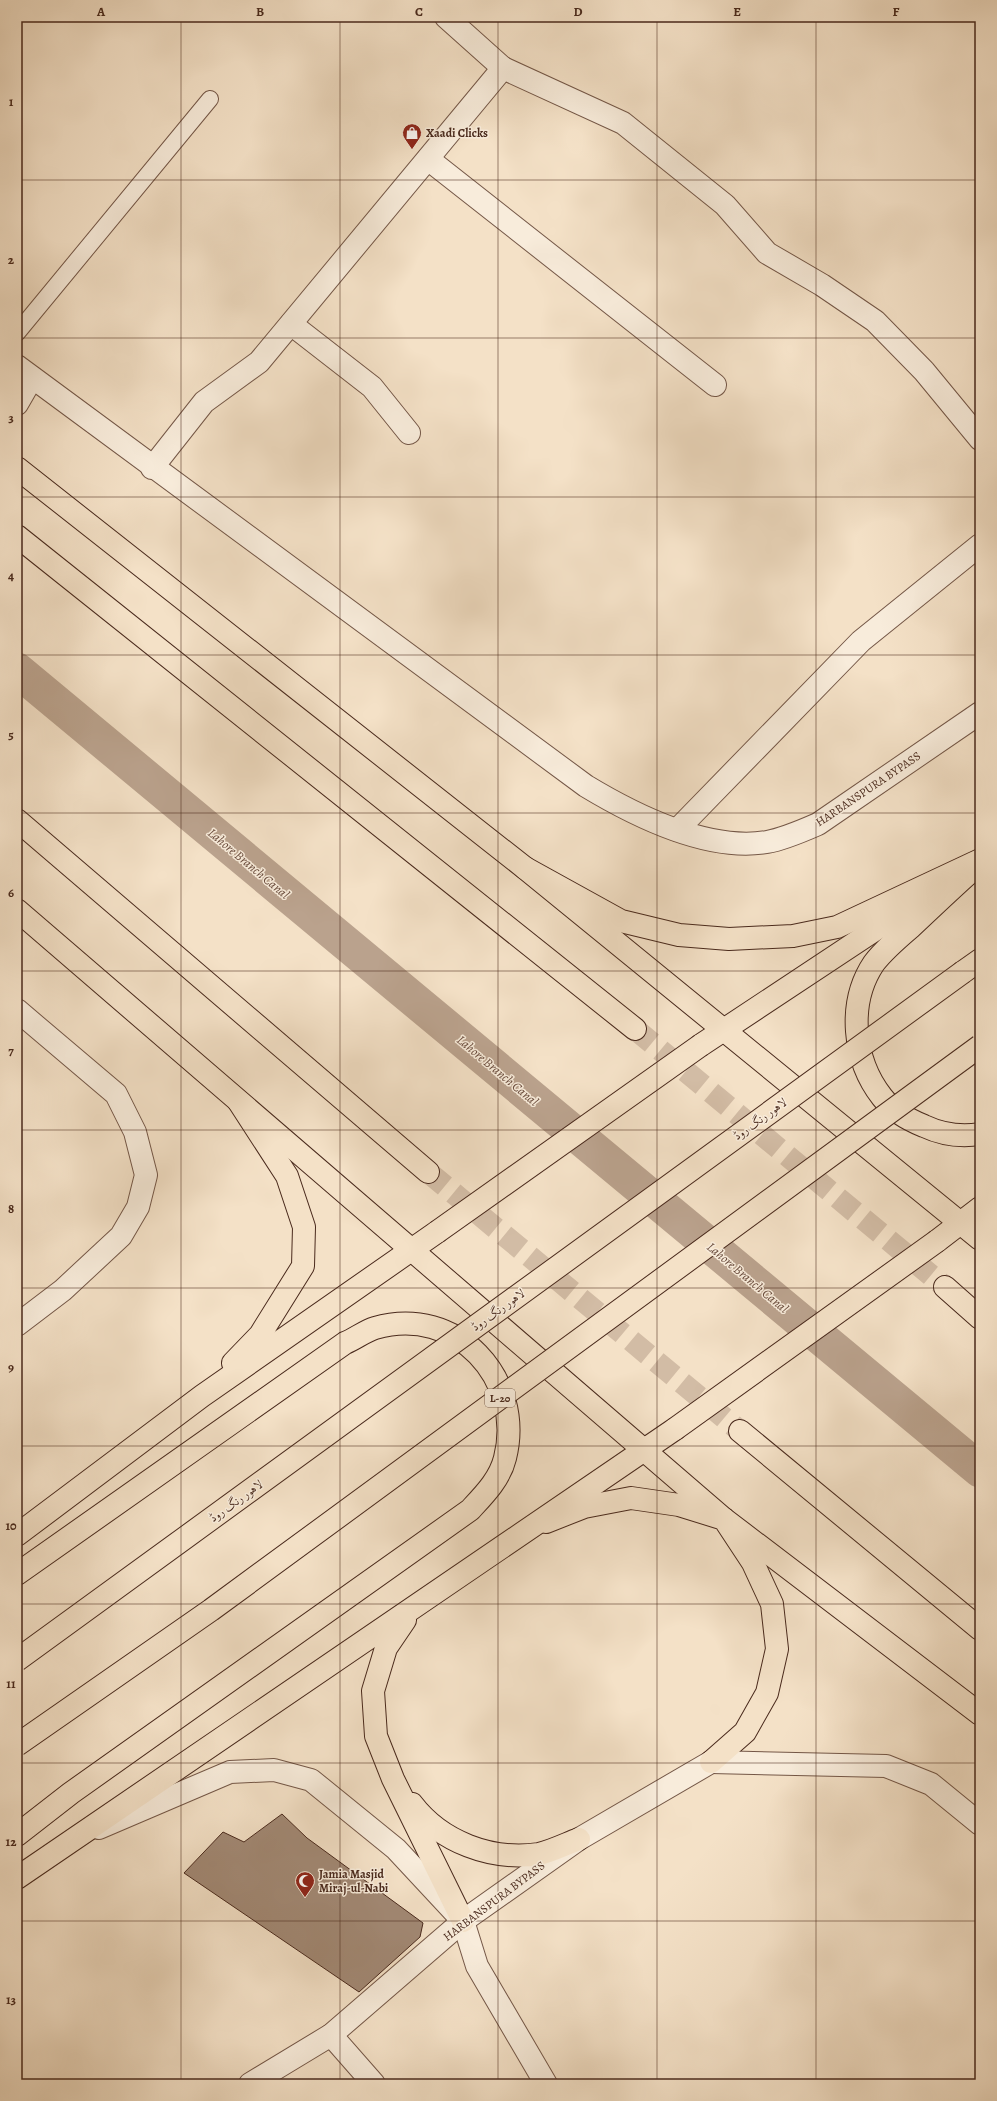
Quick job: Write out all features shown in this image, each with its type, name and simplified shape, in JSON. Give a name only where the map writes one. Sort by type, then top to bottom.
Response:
[{"type":"highway","points":[[17,468],[525,868],[723,1031],[960,1222],[980,1240]]},
{"type":"highway","points":[[17,536],[635,1030]]},
{"type":"highway","points":[[17,820],[428,1172]]},
{"type":"highway","points":[[525,868],[621,921],[680,935],[729,939],[793,936],[837,927],[980,861]]},
{"type":"highway","points":[[17,1535],[202,1396],[412,1251],[701,1045],[980,861]]},
{"type":"highway","points":[[980,861],[898,938],[874,964],[859,996],[856,1032],[864,1067],[882,1098],[908,1119],[937,1132],[970,1136],[980,1134]]},
{"type":"highway","points":[[17,910],[643,1451],[724,1519],[980,1714]]},
{"type":"highway","name":"لاہور رنگ روڈ","points":[[17,1660],[971,966]]},
{"type":"highway","name":"L-20","points":[[17,1745],[211,1610],[980,1046]]},
{"type":"highway","points":[[202,1396],[260,1335],[302,1266],[304,1227],[287,1176],[239,1102]]},
{"type":"highway","points":[[17,1878],[675,1429],[937,1241],[980,1208]]},
{"type":"highway","points":[[944,1287],[980,1318]]},
{"type":"highway","points":[[17,1574],[345,1343],[375,1328],[407,1323],[440,1329],[469,1345],[491,1369],[505,1397],[510,1429],[505,1460],[491,1488],[470,1510],[71,1793],[17,1835]]},
{"type":"highway","points":[[740,1431],[980,1629]]},
{"type":"highway","points":[[533,1527],[584,1507],[631,1498],[679,1505],[724,1519],[753,1563],[772,1604],[777,1649],[767,1693],[745,1732],[711,1762]]},
{"type":"highway","points":[[411,1610],[386,1648],[374,1692],[376,1736],[393,1779],[463,1921]]},
{"type":"highway","points":[[393,1779],[422,1817],[456,1842],[497,1854],[539,1854],[579,1839]]},
{"type":"street","points":[[446,17],[503,68],[623,123],[725,205],[767,253],[822,285],[875,321],[924,371],[980,439]]},
{"type":"street","points":[[152,468],[204,402],[259,362],[503,68]]},
{"type":"street","points":[[428,159],[715,385]]},
{"type":"street","points":[[291,324],[372,387],[408,433]]},
{"type":"street","points":[[17,404],[24,372]]},
{"type":"street","name":"HARBANSPURA BYPASS","points":[[24,372],[152,468],[586,786],[630,811],[677,830],[698,837],[742,843],[766,842],[792,835],[818,824],[980,713]]},
{"type":"street","points":[[677,830],[861,641],[980,545]]},
{"type":"street","points":[[17,1010],[116,1094],[135,1132],[146,1175],[138,1207],[120,1236],[63,1290],[17,1325]]},
{"type":"street","points":[[711,1762],[886,1766],[931,1784],[980,1824]]},
{"type":"street","name":"HARBANSPURA BYPASS","points":[[250,2084],[331,2035],[463,1921],[579,1839],[711,1762]]},
{"type":"street","points":[[78,1837],[230,1772],[274,1770],[311,1780],[396,1849],[463,1921],[477,1966],[546,2084]]},
{"type":"street","points":[[331,2035],[374,2084]]},
{"type":"lane","points":[[17,333],[210,99]]},
{"type":"building","name":"Jamia Masjid Miraj-ul-Nabi","points":[[282,1814],[307,1838],[423,1923],[420,1937],[359,1992],[184,1873],[223,1832],[244,1842]]},
{"type":"waterway","name":"Lahore Branch Canal","points":[[17,670],[980,1470]]},
{"type":"tunnel","points":[[635,1029],[945,1287]]},
{"type":"tunnel","points":[[428,1172],[740,1431]]},
{"type":"place","name":"Xaadi Clicks","points":[[412,150]]},
{"type":"place","name":"Jamia Masjid Miraj-ul-Nabi","points":[[305,1898]]}]
